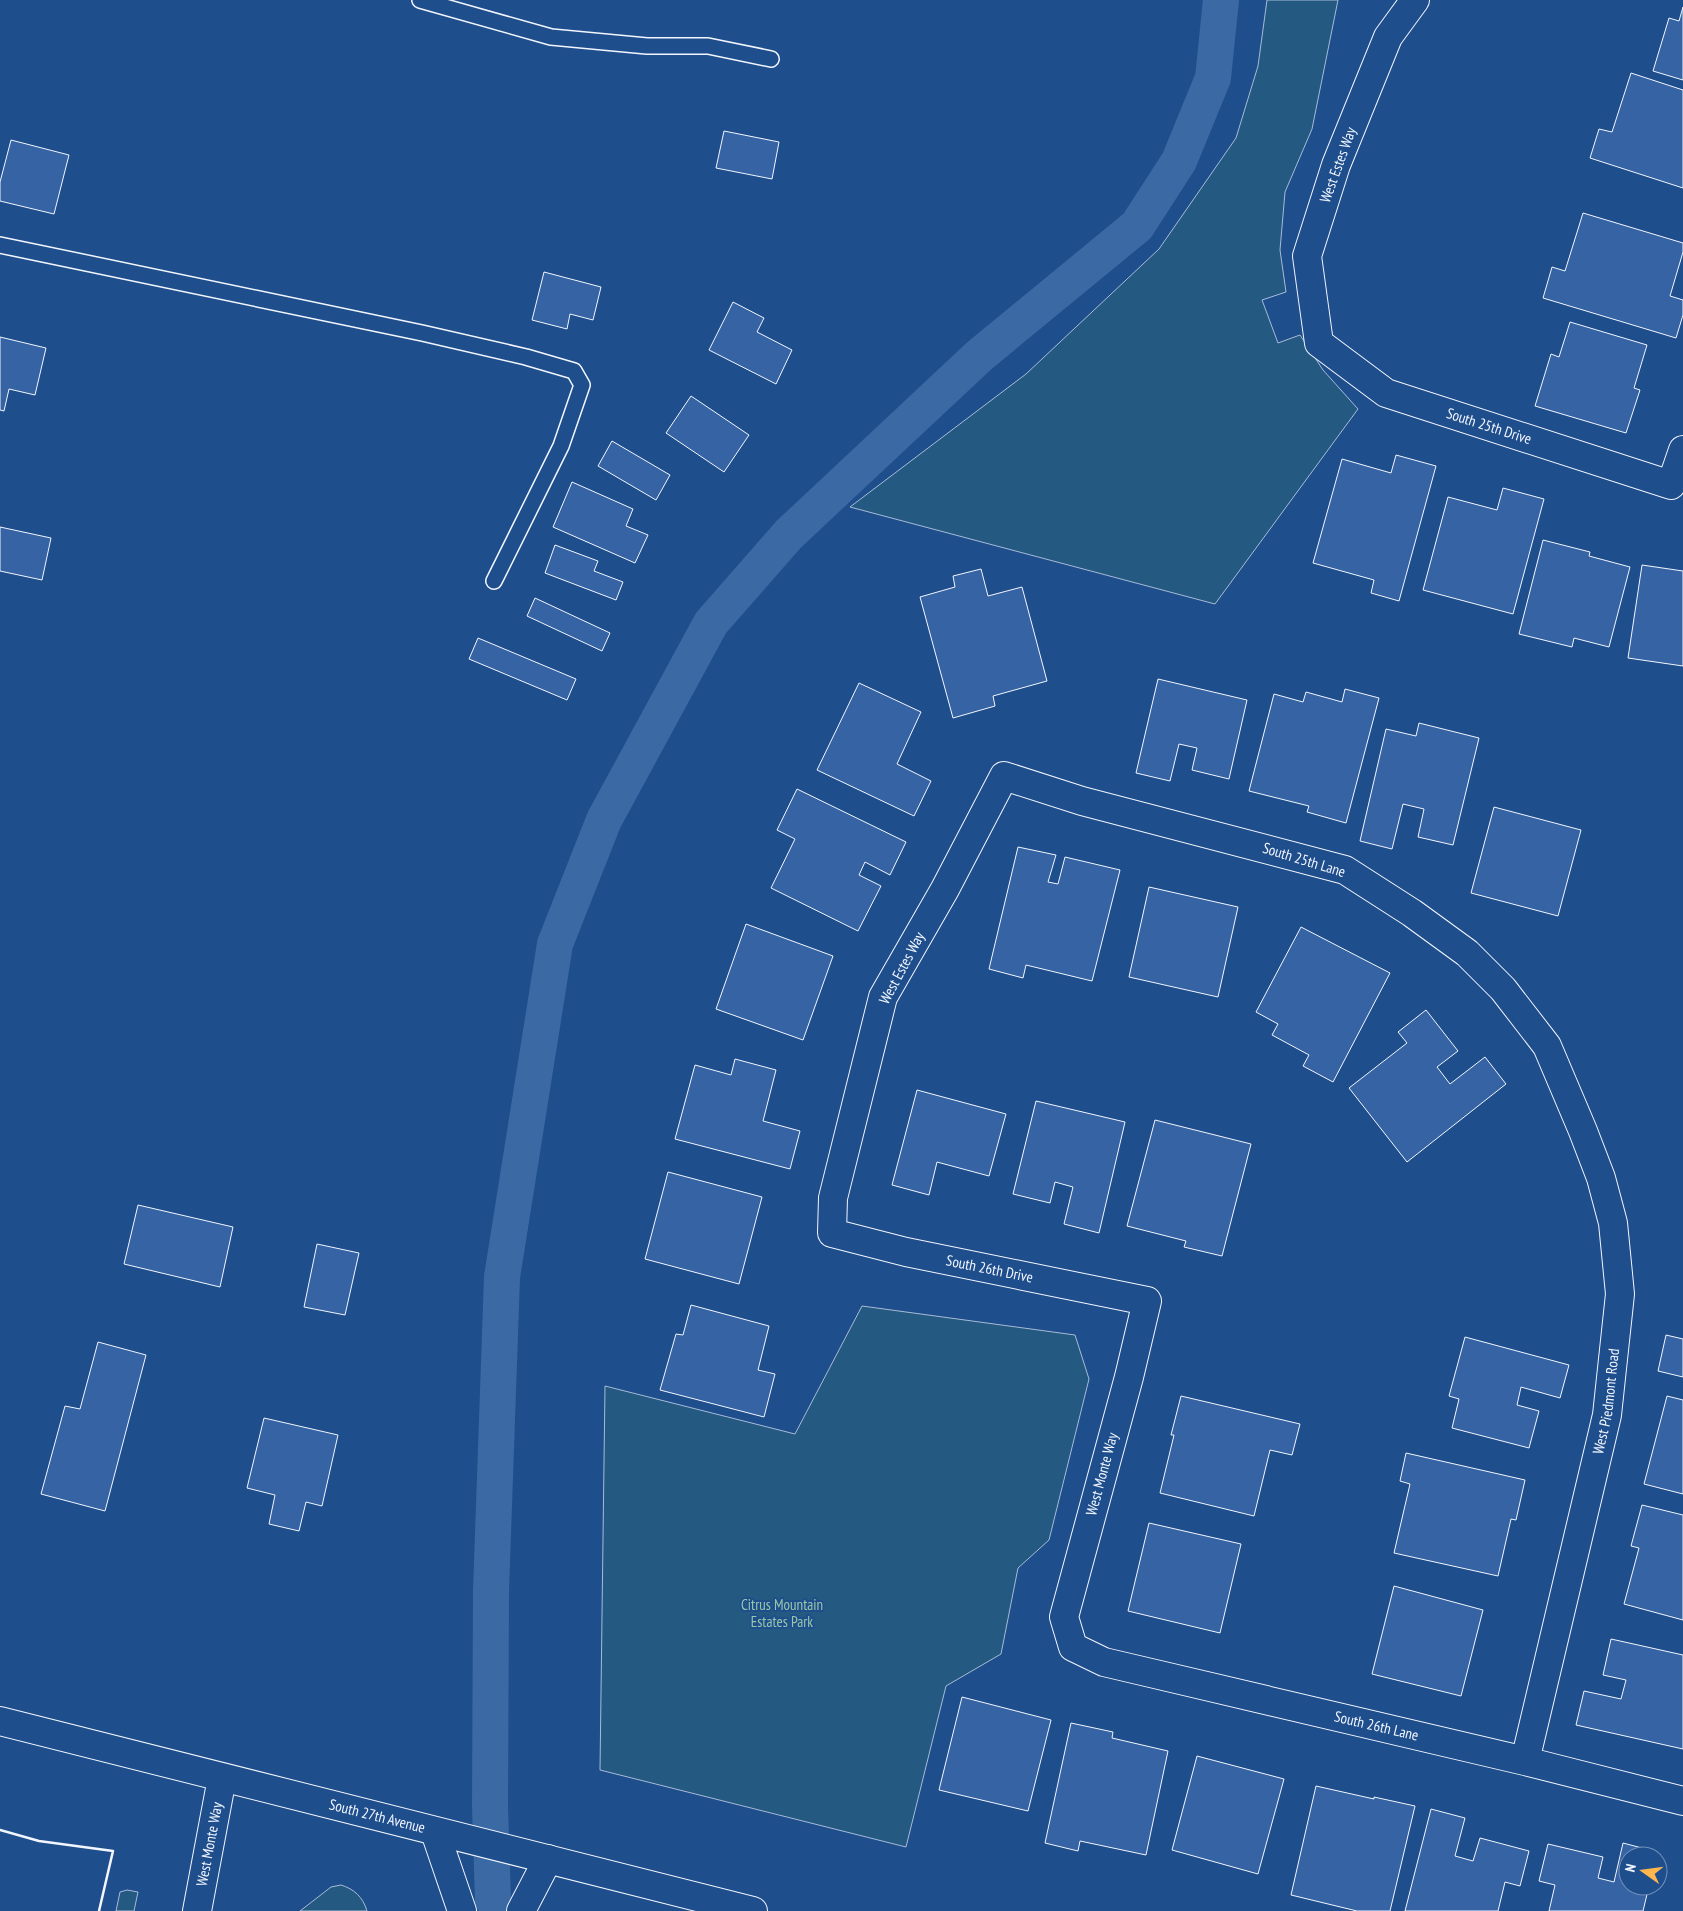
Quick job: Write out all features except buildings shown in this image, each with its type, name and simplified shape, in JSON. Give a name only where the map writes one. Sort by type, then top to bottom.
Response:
[{"type":"street","name":"West Estes Way","points":[[1319,342],[1307,256],[1336,165],[1388,37],[1414,0]]},
{"type":"street","name":"South 25th Drive","points":[[1319,342],[1386,393],[1670,485],[1683,450]]},
{"type":"street","name":"West Estes Way","points":[[832,1233],[833,1198],[883,997],[946,889],[1004,776]]},
{"type":"street","name":"South 25th Lane","points":[[1004,776],[1082,801],[1345,870],[1412,913],[1467,953],[1503,989],[1547,1046]]},
{"type":"street","name":"West Piedmont Road","points":[[1525,1761],[1607,1415],[1620,1294],[1613,1223],[1600,1178],[1583,1130],[1547,1046]]},
{"type":"street","name":"South 26th Drive","points":[[832,1233],[906,1252],[1147,1302]]},
{"type":"street","name":"West Monte Way","points":[[1073,1646],[1064,1617],[1129,1377],[1147,1302]]},
{"type":"street","name":"South 26th Lane","points":[[1073,1646],[1104,1662],[1525,1761],[1683,1801]]},
{"type":"street","name":"South 27th Avenue","points":[[0,1722],[753,1911]]},
{"type":"street","name":"West Monte Way","points":[[197,1911],[222,1778]]},
{"type":"street","points":[[435,1832],[462,1911]]},
{"type":"street","points":[[521,1911],[548,1859]]},
{"type":"lane","points":[[420,0],[551,37],[647,46],[708,46],[771,59]]},
{"type":"lane","points":[[0,245],[422,333],[526,357],[574,371],[582,385],[561,446],[494,581]]},
{"type":"green space","points":[[1267,0],[1338,0],[1312,129],[1285,192],[1280,250],[1286,292],[1262,300],[1278,343],[1300,335],[1323,370],[1358,409],[1215,604],[850,507],[1026,374],[1159,249],[1236,138],[1258,66]]},
{"type":"green space","name":"Citrus Mountain Estates Park","points":[[862,1306],[1075,1335],[1089,1379],[1049,1540],[1018,1568],[1001,1654],[946,1686],[906,1847],[600,1770],[605,1386],[795,1434]]},
{"type":"green space","points":[[341,1885],[357,1894],[367,1911],[300,1911],[331,1887]]},
{"type":"green space","points":[[127,1890],[138,1892],[134,1911],[116,1911],[120,1892]]},
{"type":"waterway","points":[[493,1900],[490,1807],[491,1591],[502,1277],[555,944],[604,820],[711,623],[789,534],[979,356],[1137,226],[1179,161],[1213,78],[1221,0]]},
{"type":"wall","points":[[0,1830],[39,1841],[113,1851],[99,1911]]}]
